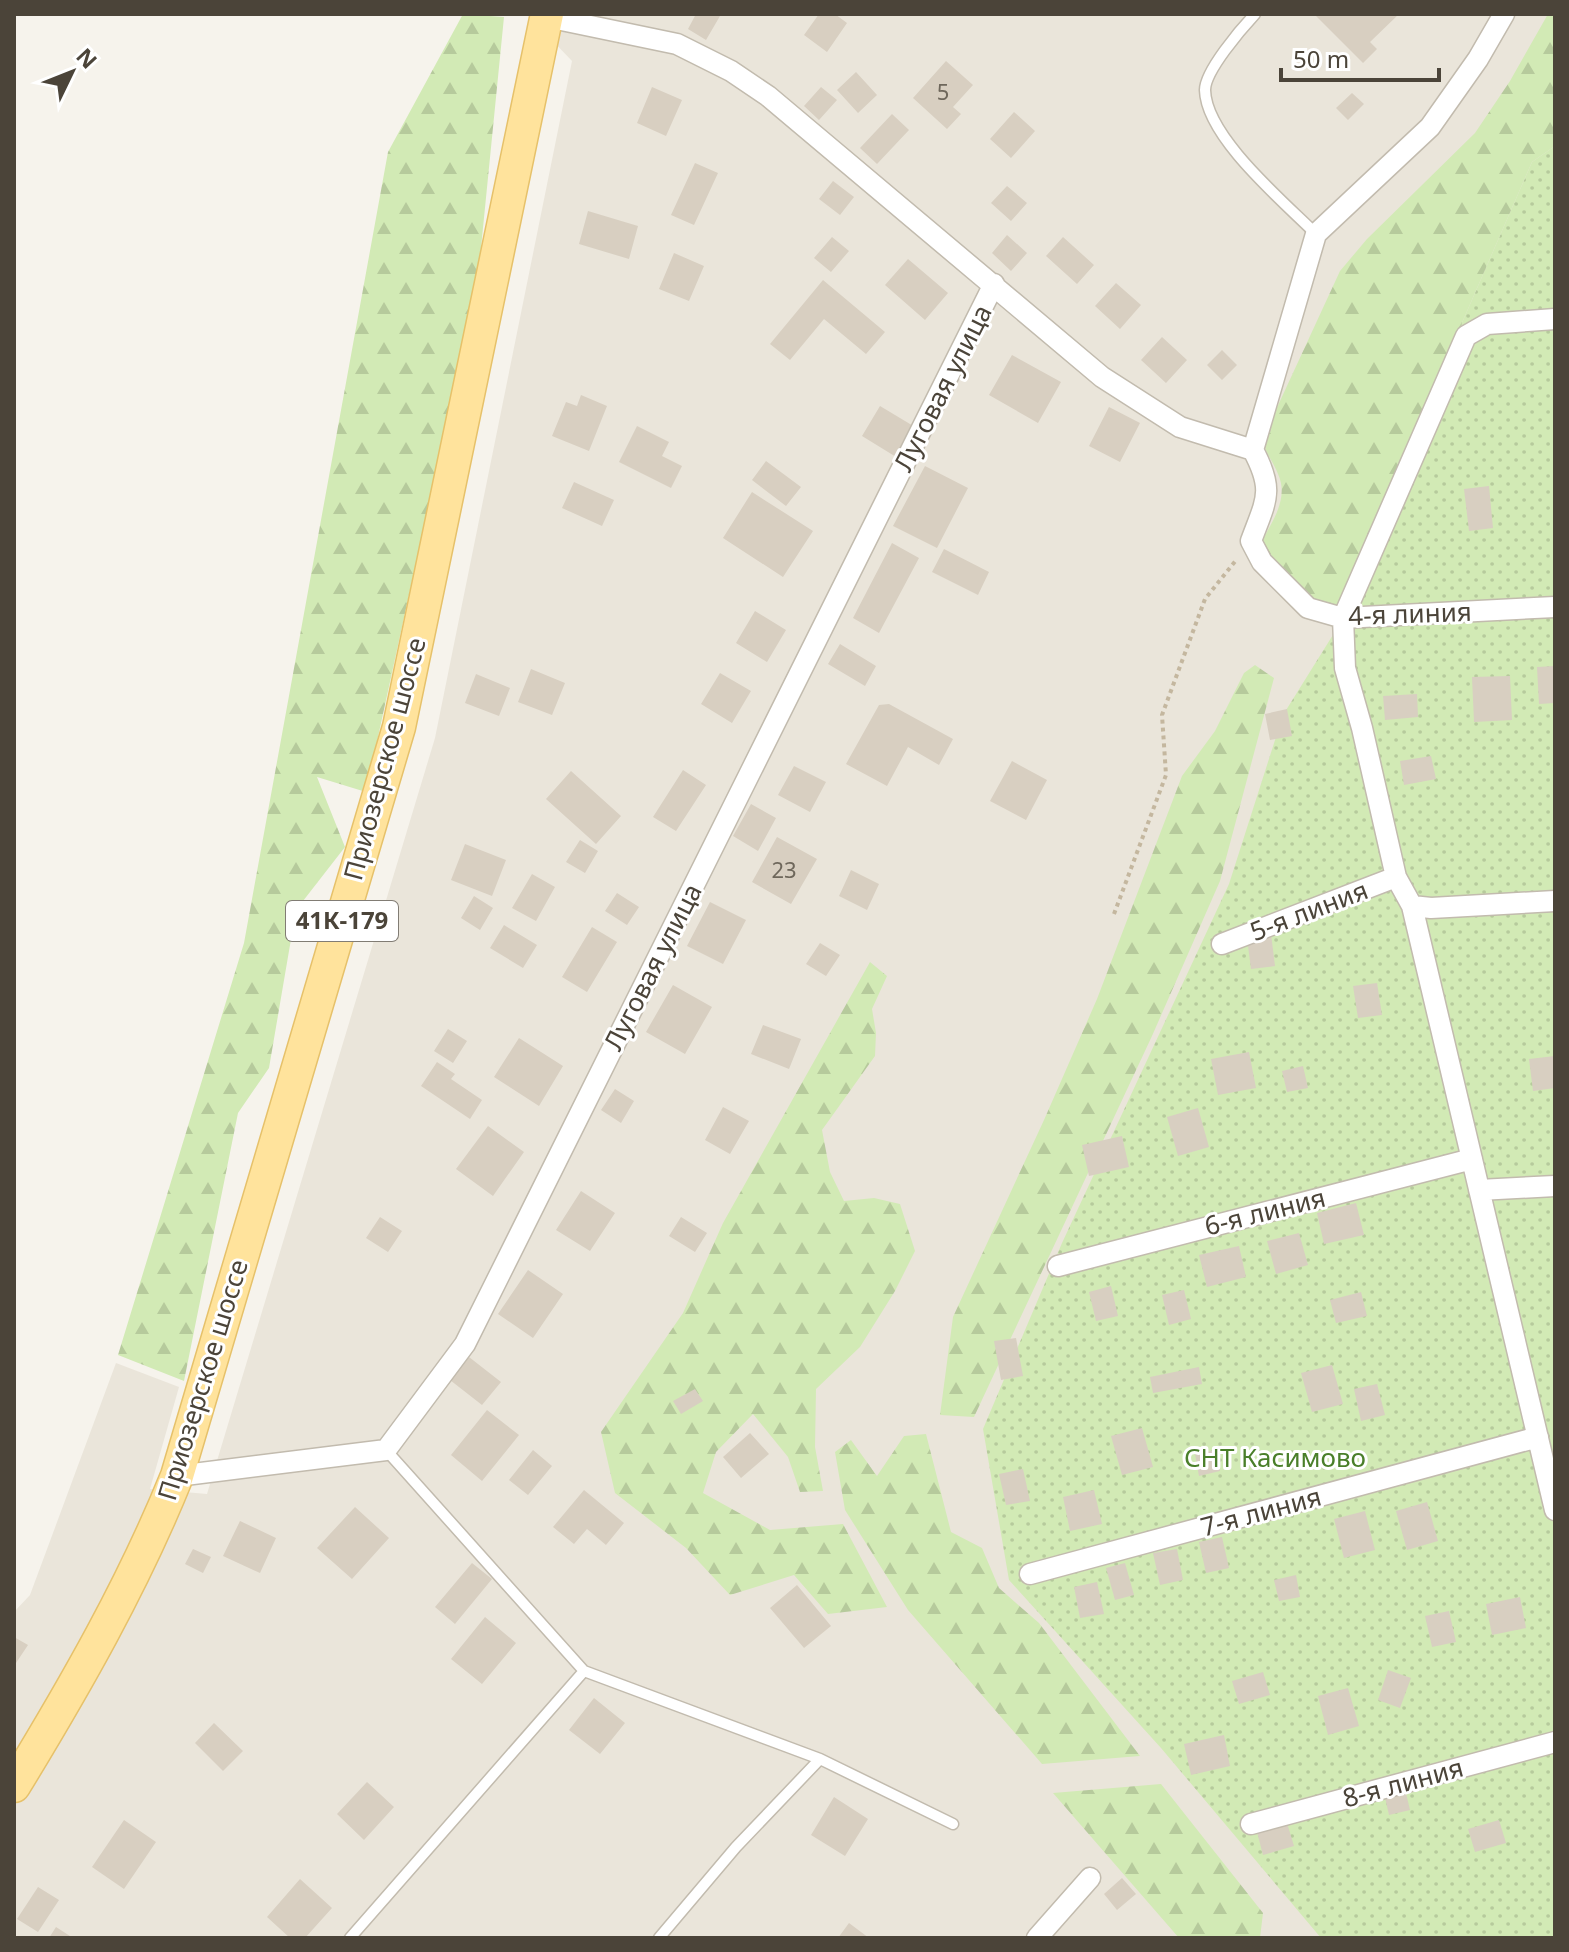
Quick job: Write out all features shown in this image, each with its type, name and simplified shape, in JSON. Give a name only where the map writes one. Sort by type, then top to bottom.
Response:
[{"type":"main road","name":"Приозерское шоссе","points":[[14,1786],[95,1651],[156,1528],[177,1476],[399,727],[547,15]]},
{"type":"street","points":[[1251,541],[1267,497],[1266,476],[1253,450],[1316,234],[1430,127],[1478,59],[1504,14]]},
{"type":"street","name":"Луговая улица","points":[[547,15],[677,44],[731,71],[768,96],[1115,386],[1180,427],[1253,450]]},
{"type":"street","name":"Луговая улица","points":[[386,1450],[465,1344],[994,284]]},
{"type":"street","points":[[1555,319],[1487,324],[1466,336],[1343,618],[1345,668],[1396,877],[1412,906],[1538,1437],[1551,1476],[1555,1510]]},
{"type":"street","name":"4-я линия","points":[[1251,541],[1262,562],[1308,608],[1343,618],[1555,607]]},
{"type":"street","name":"5-я линия","points":[[1222,944],[1396,877]]},
{"type":"street","points":[[1412,906],[1431,908],[1555,901]]},
{"type":"street","name":"6-я линия","points":[[1058,1266],[1472,1159]]},
{"type":"street","points":[[1479,1190],[1555,1186]]},
{"type":"street","name":"7-я линия","points":[[1030,1574],[1538,1437]]},
{"type":"street","points":[[177,1476],[386,1450]]},
{"type":"street","name":"8-я линия","points":[[1251,1824],[1555,1742]]},
{"type":"street","points":[[1037,1938],[1090,1878]]},
{"type":"lane","points":[[1255,14],[1217,60],[1205,89],[1215,125],[1244,163],[1316,234]]},
{"type":"lane","points":[[386,1450],[584,1671],[820,1759],[953,1824]]},
{"type":"lane","points":[[350,1938],[584,1671]]},
{"type":"lane","points":[[659,1938],[736,1847],[820,1759]]},
{"type":"path","points":[[1114,914],[1166,775],[1162,715],[1205,599],[1251,541]]},
{"type":"shaded area","points":[[527,14],[1555,14],[1555,1938],[14,1938],[14,1612],[30,1595],[116,1363],[179,1387],[150,1489],[207,1494],[435,738],[572,61]]},
{"type":"green space","points":[[463,14],[504,17],[478,278],[366,792],[317,777],[345,847],[296,910],[269,1068],[238,1113],[184,1381],[118,1355],[244,943],[388,152]]},
{"type":"green space","points":[[1548,14],[1555,14],[1555,146],[1532,162],[1336,612],[1311,601],[1268,559],[1262,541],[1275,517],[1282,492],[1263,438],[1340,271],[1367,239],[1475,133],[1510,81]]},
{"type":"green space","name":"СНТ Касимово","points":[[1555,146],[1555,1938],[1321,1938],[1161,1748],[1009,1580],[983,1429],[1062,1243],[1229,884],[1283,715],[1336,630],[1336,612],[1532,162]]},
{"type":"green space","points":[[1255,665],[1274,678],[1220,881],[1152,1036],[974,1417],[940,1415],[953,1317],[1097,999],[1182,776],[1215,731],[1244,673]]},
{"type":"green space","points":[[870,962],[887,976],[872,1009],[876,1033],[875,1056],[822,1130],[830,1172],[844,1201],[874,1198],[900,1204],[915,1251],[895,1291],[860,1347],[816,1389],[815,1447],[823,1491],[800,1492],[788,1457],[753,1414],[716,1452],[703,1493],[770,1530],[843,1524],[887,1607],[828,1614],[794,1575],[730,1595],[686,1548],[615,1493],[601,1432],[683,1313],[723,1223]]},
{"type":"green space","points":[[926,1434],[951,1532],[982,1548],[999,1588],[1039,1623],[1140,1756],[1042,1764],[908,1610],[845,1510],[835,1452],[851,1440],[877,1476],[904,1436]]},
{"type":"green space","points":[[1161,1784],[1263,1913],[1260,1938],[1179,1938],[1053,1793]]},
{"type":"building","points":[[696,14],[720,16],[706,40],[688,29]]},
{"type":"building","points":[[819,14],[835,14],[847,23],[827,52],[804,35]]},
{"type":"building","points":[[1314,14],[1399,14],[1370,42],[1377,49],[1363,63]]},
{"type":"building","points":[[946,61],[973,85],[953,107],[961,114],[947,129],[913,98]]},
{"type":"building","points":[[856,72],[877,95],[858,113],[837,90]]},
{"type":"building","points":[[652,87],[682,100],[666,136],[637,123]]},
{"type":"building","points":[[821,87],[837,100],[819,120],[804,106]]},
{"type":"building","points":[[1352,93],[1364,104],[1348,120],[1336,108]]},
{"type":"building","points":[[1014,112],[1035,131],[1011,158],[990,139]]},
{"type":"building","points":[[892,114],[909,130],[877,164],[860,148]]},
{"type":"building","points":[[695,163],[718,173],[694,225],[671,215]]},
{"type":"building","points":[[833,181],[854,197],[840,215],[819,199]]},
{"type":"building","points":[[1007,186],[1027,203],[1011,221],[991,203]]},
{"type":"building","points":[[588,211],[638,226],[629,259],[579,244]]},
{"type":"building","points":[[1007,235],[1027,253],[1011,271],[992,253]]},
{"type":"building","points":[[832,237],[849,251],[831,272],[814,258]]},
{"type":"building","points":[[1063,237],[1094,265],[1077,284],[1046,256]]},
{"type":"building","points":[[674,253],[704,266],[689,301],[659,289]]},
{"type":"building","points":[[908,259],[948,293],[925,320],[885,285]]},
{"type":"building","points":[[823,280],[885,332],[866,354],[824,319],[790,360],[770,344]]},
{"type":"building","points":[[1116,283],[1141,305],[1120,329],[1095,306]]},
{"type":"building","points":[[1162,337],[1187,360],[1166,383],[1141,360]]},
{"type":"building","points":[[1222,350],[1237,365],[1222,380],[1207,365]]},
{"type":"building","points":[[1012,355],[1061,382],[1038,423],[989,395]]},
{"type":"building","points":[[581,395],[607,406],[589,451],[552,436],[566,402],[577,406]]},
{"type":"building","points":[[880,406],[920,430],[901,460],[862,436]]},
{"type":"building","points":[[1109,407],[1140,423],[1120,462],[1089,446]]},
{"type":"building","points":[[637,426],[669,442],[662,456],[682,466],[671,488],[619,462]]},
{"type":"building","points":[[766,461],[801,487],[786,506],[752,480]]},
{"type":"building","points":[[925,466],[968,488],[937,548],[893,526]]},
{"type":"building","points":[[574,482],[614,500],[602,526],[562,508]]},
{"type":"building","points":[[1489,486],[1493,528],[1469,531],[1464,489]]},
{"type":"building","points":[[752,492],[813,531],[783,577],[723,538]]},
{"type":"building","points":[[892,543],[919,558],[879,633],[853,618]]},
{"type":"building","points":[[944,549],[989,572],[978,595],[932,572]]},
{"type":"building","points":[[755,611],[786,630],[767,662],[736,643]]},
{"type":"building","points":[[840,644],[876,666],[865,686],[828,664]]},
{"type":"building","points":[[1555,666],[1555,703],[1539,704],[1537,667]]},
{"type":"building","points":[[531,669],[565,683],[552,715],[518,702]]},
{"type":"building","points":[[720,673],[751,691],[732,723],[701,704]]},
{"type":"building","points":[[476,674],[510,688],[499,716],[465,703]]},
{"type":"building","points":[[1510,676],[1512,720],[1474,722],[1472,677]]},
{"type":"building","points":[[1417,694],[1418,717],[1385,720],[1383,696]]},
{"type":"building","points":[[889,704],[953,739],[939,765],[908,747],[887,786],[846,764],[879,705]]},
{"type":"building","points":[[1287,709],[1292,736],[1270,740],[1265,714]]},
{"type":"building","points":[[1431,756],[1436,779],[1404,785],[1400,761]]},
{"type":"building","points":[[1012,761],[1047,780],[1026,820],[990,801]]},
{"type":"building","points":[[794,766],[826,782],[810,812],[778,795]]},
{"type":"building","points":[[683,770],[706,785],[676,831],[653,817]]},
{"type":"building","points":[[571,771],[621,816],[596,844],[546,799]]},
{"type":"building","points":[[751,804],[776,818],[758,851],[733,836]]},
{"type":"building","points":[[777,837],[817,859],[791,904],[752,882]]},
{"type":"building","points":[[580,840],[598,851],[585,873],[566,862]]},
{"type":"building","points":[[465,844],[506,860],[492,896],[451,880]]},
{"type":"building","points":[[851,870],[879,884],[867,910],[839,896]]},
{"type":"building","points":[[532,874],[555,887],[536,921],[512,908]]},
{"type":"building","points":[[617,893],[639,907],[627,925],[605,911]]},
{"type":"building","points":[[474,896],[493,908],[480,930],[461,918]]},
{"type":"building","points":[[710,902],[746,920],[723,964],[687,946]]},
{"type":"building","points":[[504,925],[537,945],[523,968],[490,948]]},
{"type":"building","points":[[592,927],[617,942],[587,992],[562,977]]},
{"type":"building","points":[[1271,934],[1275,966],[1251,969],[1247,938]]},
{"type":"building","points":[[820,943],[840,955],[826,976],[806,964]]},
{"type":"building","points":[[1377,983],[1382,1015],[1358,1018],[1353,986]]},
{"type":"building","points":[[673,985],[712,1007],[685,1054],[646,1032]]},
{"type":"building","points":[[763,1025],[801,1039],[789,1069],[751,1054]]},
{"type":"building","points":[[448,1029],[467,1041],[453,1063],[434,1051]]},
{"type":"building","points":[[519,1038],[563,1066],[539,1106],[494,1077]]},
{"type":"building","points":[[1249,1052],[1256,1088],[1218,1095],[1211,1059]]},
{"type":"building","points":[[1555,1056],[1555,1088],[1533,1091],[1529,1059]]},
{"type":"building","points":[[437,1062],[455,1074],[451,1079],[482,1100],[470,1119],[421,1086]]},
{"type":"building","points":[[1303,1066],[1308,1088],[1287,1092],[1282,1071]]},
{"type":"building","points":[[615,1089],[634,1101],[621,1123],[601,1110]]},
{"type":"building","points":[[723,1107],[749,1121],[730,1154],[705,1140]]},
{"type":"building","points":[[1198,1108],[1209,1147],[1178,1156],[1167,1117]]},
{"type":"building","points":[[488,1126],[524,1152],[493,1196],[456,1169]]},
{"type":"building","points":[[1122,1136],[1129,1167],[1089,1176],[1082,1145]]},
{"type":"building","points":[[581,1191],[615,1213],[590,1251],[556,1230]]},
{"type":"building","points":[[1356,1203],[1364,1235],[1324,1244],[1317,1213]]},
{"type":"building","points":[[380,1217],[402,1231],[388,1252],[366,1238]]},
{"type":"building","points":[[681,1217],[707,1233],[695,1252],[669,1236]]},
{"type":"building","points":[[1299,1233],[1308,1265],[1276,1274],[1267,1241]]},
{"type":"building","points":[[1239,1246],[1246,1277],[1207,1287],[1199,1255]]},
{"type":"building","points":[[528,1270],[563,1294],[533,1338],[498,1314]]},
{"type":"building","points":[[1111,1286],[1118,1316],[1096,1321],[1089,1292]]},
{"type":"building","points":[[1184,1290],[1191,1319],[1169,1325],[1162,1295]]},
{"type":"building","points":[[1361,1292],[1367,1316],[1336,1323],[1330,1300]]},
{"type":"building","points":[[1016,1338],[1023,1376],[1001,1380],[994,1341]]},
{"type":"building","points":[[469,1357],[501,1382],[482,1405],[450,1380]]},
{"type":"building","points":[[1332,1365],[1343,1404],[1312,1412],[1301,1373]]},
{"type":"building","points":[[1199,1367],[1202,1384],[1153,1393],[1150,1377]]},
{"type":"building","points":[[1377,1384],[1385,1415],[1361,1421],[1354,1389]]},
{"type":"building","points":[[695,1389],[703,1401],[681,1414],[673,1401]]},
{"type":"building","points":[[487,1410],[519,1435],[482,1481],[451,1455]]},
{"type":"building","points":[[1142,1428],[1153,1467],[1122,1475],[1111,1436]]},
{"type":"building","points":[[750,1433],[769,1454],[741,1478],[723,1457]]},
{"type":"building","points":[[533,1450],[552,1466],[528,1495],[509,1480]]},
{"type":"building","points":[[1216,1450],[1220,1471],[1199,1476],[1195,1454]]},
{"type":"building","points":[[1023,1469],[1030,1501],[1006,1505],[999,1474]]},
{"type":"building","points":[[584,1490],[624,1523],[606,1545],[587,1529],[574,1544],[553,1527]]},
{"type":"building","points":[[1094,1490],[1102,1524],[1070,1531],[1063,1497]]},
{"type":"building","points":[[1427,1502],[1438,1541],[1407,1550],[1396,1511]]},
{"type":"building","points":[[355,1507],[389,1538],[352,1579],[317,1548]]},
{"type":"building","points":[[1365,1511],[1375,1550],[1344,1558],[1334,1519]]},
{"type":"building","points":[[240,1521],[276,1538],[260,1573],[223,1556]]},
{"type":"building","points":[[1222,1537],[1229,1568],[1206,1573],[1199,1542]]},
{"type":"building","points":[[193,1549],[211,1557],[203,1573],[185,1564]]},
{"type":"building","points":[[1177,1549],[1183,1580],[1160,1585],[1153,1553]]},
{"type":"building","points":[[472,1563],[492,1579],[455,1624],[435,1607]]},
{"type":"building","points":[[1125,1563],[1134,1595],[1115,1600],[1106,1568]]},
{"type":"building","points":[[1296,1575],[1300,1597],[1279,1601],[1274,1580]]},
{"type":"building","points":[[1097,1582],[1104,1614],[1080,1618],[1074,1587]]},
{"type":"building","points":[[797,1585],[831,1626],[804,1648],[770,1608]]},
{"type":"building","points":[[1520,1597],[1526,1628],[1492,1635],[1486,1604]]},
{"type":"building","points":[[1449,1611],[1456,1642],[1432,1647],[1425,1616]]},
{"type":"building","points":[[485,1617],[516,1643],[482,1684],[451,1659]]},
{"type":"building","points":[[14,1637],[28,1645],[14,1666]]},
{"type":"building","points":[[1388,1670],[1411,1678],[1400,1708],[1378,1700]]},
{"type":"building","points":[[1263,1672],[1270,1695],[1239,1704],[1232,1681]]},
{"type":"building","points":[[1348,1688],[1359,1726],[1328,1735],[1318,1696]]},
{"type":"building","points":[[594,1698],[625,1723],[600,1754],[569,1730]]},
{"type":"building","points":[[214,1723],[243,1751],[223,1771],[195,1743]]},
{"type":"building","points":[[1224,1735],[1230,1766],[1191,1775],[1184,1744]]},
{"type":"building","points":[[367,1782],[394,1807],[364,1840],[337,1814]]},
{"type":"building","points":[[1405,1789],[1410,1810],[1389,1815],[1384,1793]]},
{"type":"building","points":[[834,1797],[868,1819],[845,1856],[811,1835]]},
{"type":"building","points":[[124,1820],[156,1842],[124,1889],[92,1867]]},
{"type":"building","points":[[1499,1820],[1506,1843],[1475,1852],[1468,1829]]},
{"type":"building","points":[[1287,1823],[1294,1846],[1263,1855],[1257,1832]]},
{"type":"building","points":[[1122,1878],[1136,1894],[1117,1910],[1104,1894]]},
{"type":"building","points":[[300,1879],[332,1908],[305,1938],[290,1938],[267,1917]]},
{"type":"building","points":[[38,1887],[59,1900],[38,1932],[17,1919]]},
{"type":"building","points":[[849,1923],[869,1938],[838,1938]]},
{"type":"building","points":[[56,1927],[70,1936],[69,1938],[49,1938]]}]
